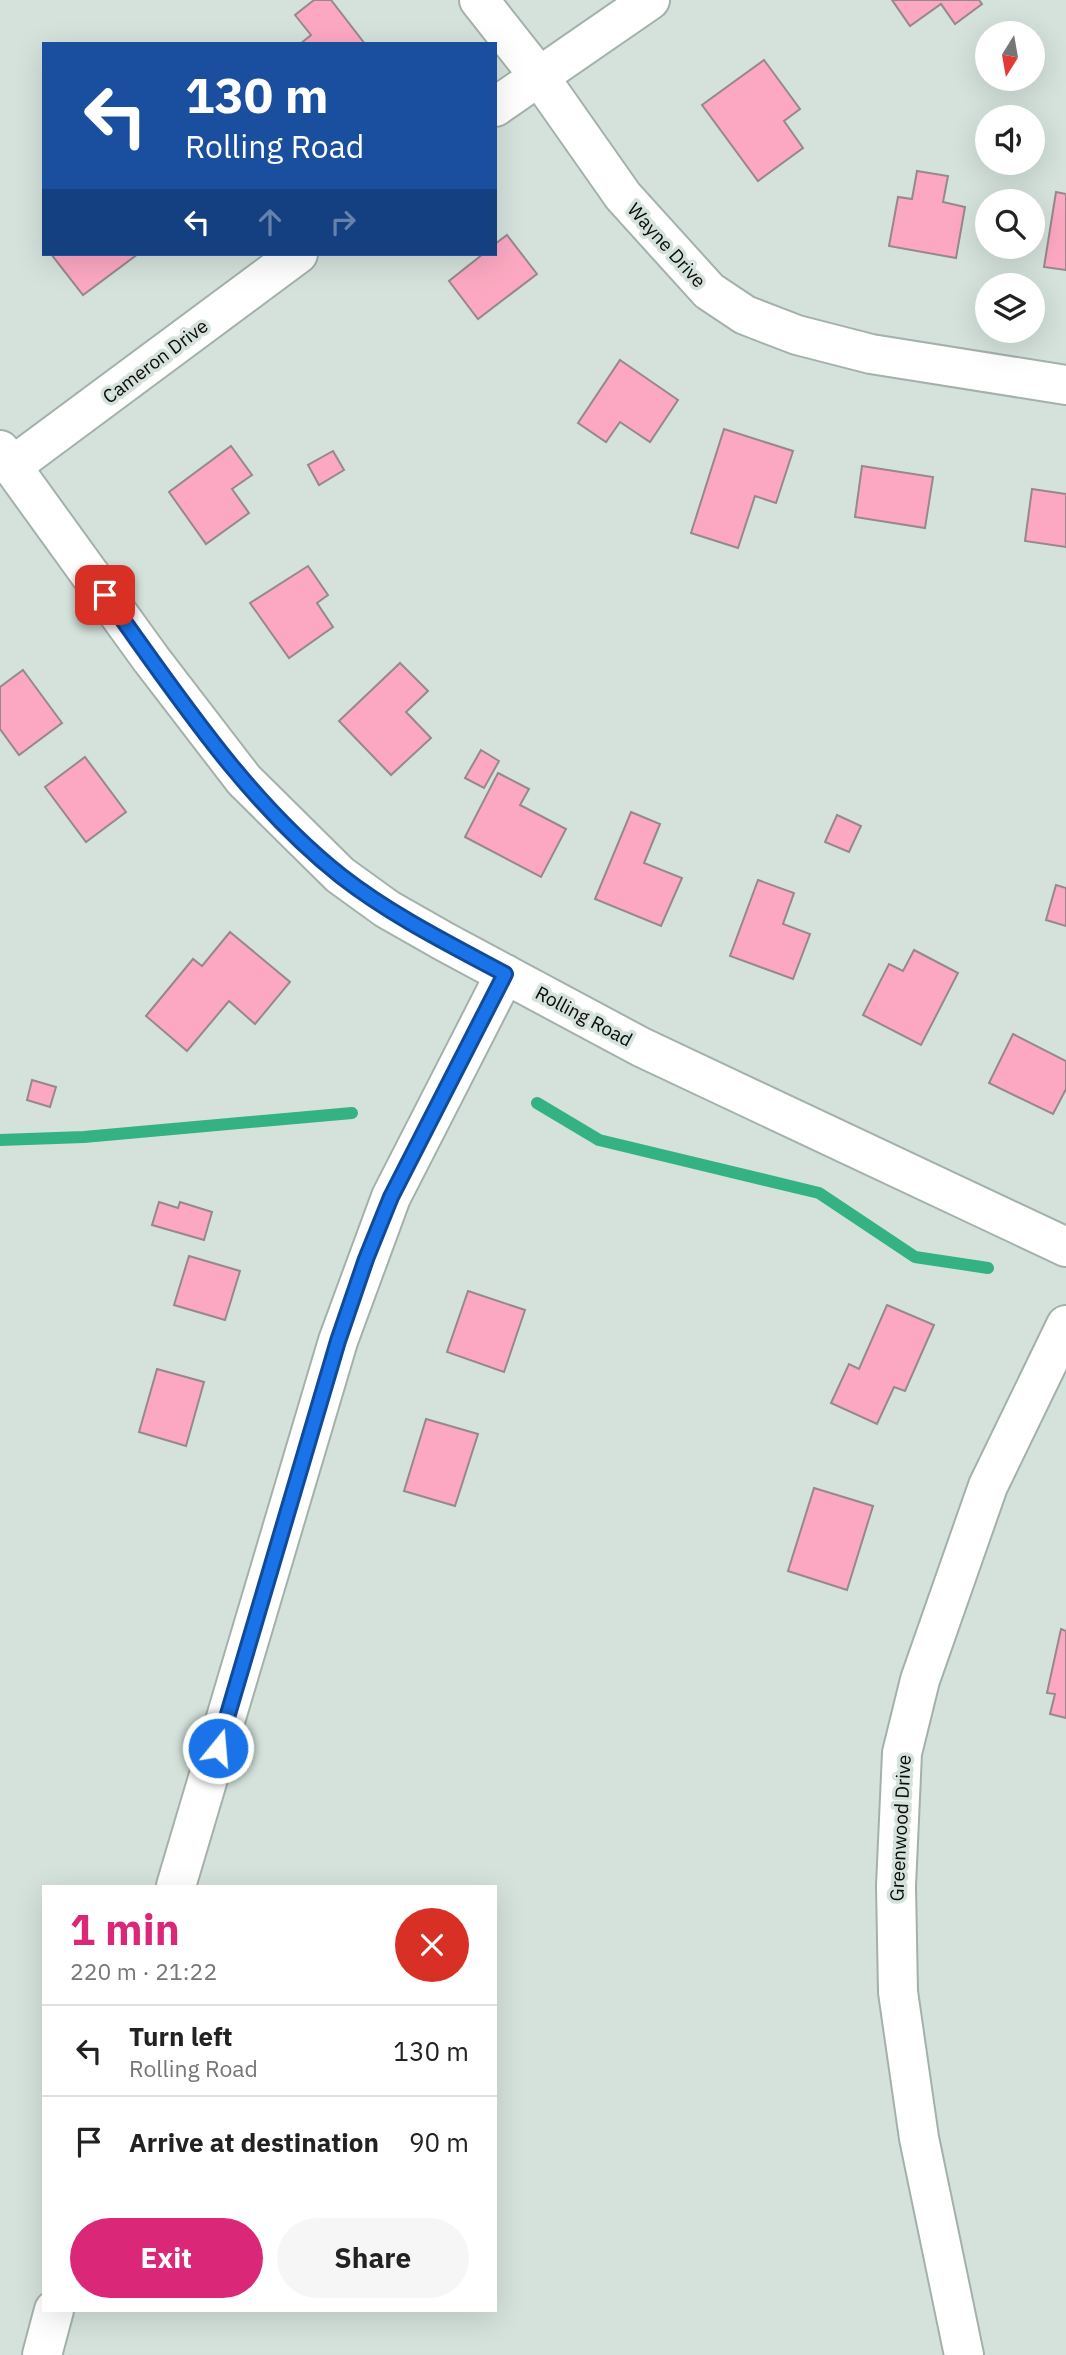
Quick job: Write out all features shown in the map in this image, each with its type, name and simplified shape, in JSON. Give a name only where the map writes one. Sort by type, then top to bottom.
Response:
[{"type":"street","name":"Wayne Drive","points":[[479,0],[538,75],[623,196],[709,291],[746,316],[797,335],[871,354],[1066,385]]},
{"type":"street","points":[[497,106],[650,0]]},
{"type":"street","name":"Cameron Drive","points":[[6,459],[295,256]]},
{"type":"street","name":"Rolling Road","points":[[6,459],[244,780],[290,829],[340,875],[387,909],[641,1047],[1066,1247]]},
{"type":"street","points":[[176,1885],[338,1341],[366,1259],[391,1197],[505,974]]},
{"type":"street","name":"Greenwood Drive","points":[[964,2355],[919,2138],[898,1992],[895,1886],[902,1753],[920,1681],[984,1498],[1066,1325]]},
{"type":"street","points":[[42,2355],[53,2312]]},
{"type":"building","points":[[314,0],[331,0],[363,42],[302,42],[311,35],[295,15]]},
{"type":"building","points":[[892,0],[979,0],[982,4],[955,24],[941,4],[910,26]]},
{"type":"building","points":[[764,60],[800,109],[784,121],[803,148],[758,181],[702,105]]},
{"type":"building","points":[[917,171],[948,176],[943,202],[965,207],[956,258],[889,246],[898,197],[912,199]]},
{"type":"building","points":[[1056,192],[1066,194],[1066,270],[1044,267]]},
{"type":"building","points":[[507,235],[537,274],[478,319],[449,281],[480,256],[497,256],[497,242]]},
{"type":"building","points":[[53,256],[135,256],[83,295]]},
{"type":"building","points":[[620,360],[678,400],[650,442],[620,422],[606,442],[578,423]]},
{"type":"building","points":[[724,429],[793,451],[776,503],[755,496],[738,548],[691,533]]},
{"type":"building","points":[[231,446],[252,475],[232,489],[249,513],[206,544],[169,492]]},
{"type":"building","points":[[333,451],[344,470],[319,485],[308,465]]},
{"type":"building","points":[[862,466],[933,477],[925,528],[855,517]]},
{"type":"building","points":[[1032,489],[1066,494],[1066,547],[1025,541]]},
{"type":"building","points":[[308,566],[328,595],[317,603],[333,627],[289,658],[250,603]]},
{"type":"building","points":[[400,663],[428,691],[406,712],[431,738],[391,775],[339,721]]},
{"type":"building","points":[[23,670],[62,723],[19,755],[0,729],[0,687]]},
{"type":"building","points":[[481,750],[499,761],[484,788],[465,778]]},
{"type":"building","points":[[85,757],[126,812],[86,842],[45,787]]},
{"type":"building","points":[[498,773],[529,789],[520,805],[566,829],[541,877],[465,837]]},
{"type":"building","points":[[631,812],[660,824],[644,863],[682,878],[661,926],[595,899]]},
{"type":"building","points":[[837,815],[861,826],[849,852],[825,842]]},
{"type":"building","points":[[758,880],[794,893],[783,924],[810,934],[793,979],[730,956]]},
{"type":"building","points":[[1056,885],[1066,888],[1066,926],[1046,920]]},
{"type":"building","points":[[230,932],[290,982],[255,1024],[229,1001],[187,1051],[146,1016],[193,959],[202,966]]},
{"type":"building","points":[[914,950],[958,973],[921,1045],[863,1015],[889,964],[903,971]]},
{"type":"building","points":[[1013,1034],[1066,1061],[1066,1089],[1053,1114],[989,1083]]},
{"type":"building","points":[[32,1080],[56,1087],[50,1107],[27,1100]]},
{"type":"building","points":[[159,1202],[178,1208],[180,1202],[212,1212],[204,1240],[152,1225]]},
{"type":"building","points":[[189,1256],[240,1271],[225,1320],[174,1305]]},
{"type":"building","points":[[468,1291],[525,1310],[504,1372],[447,1352]]},
{"type":"building","points":[[887,1305],[934,1325],[905,1391],[894,1387],[877,1424],[831,1403],[849,1364],[859,1369]]},
{"type":"building","points":[[157,1369],[204,1382],[186,1446],[139,1432]]},
{"type":"building","points":[[426,1419],[478,1434],[455,1506],[404,1491]]},
{"type":"building","points":[[814,1488],[873,1506],[847,1590],[788,1571]]},
{"type":"building","points":[[1061,1629],[1066,1631],[1066,1718],[1050,1714],[1055,1694],[1047,1693]]},
{"type":"waterway","points":[[537,1103],[599,1140],[819,1193],[915,1257],[988,1268]]},
{"type":"waterway","points":[[0,1140],[84,1137],[352,1113]]},
{"type":"route","points":[[105,595],[244,780],[290,829],[340,875],[387,909],[505,974],[391,1197],[366,1259],[338,1341],[218,1748]]}]
